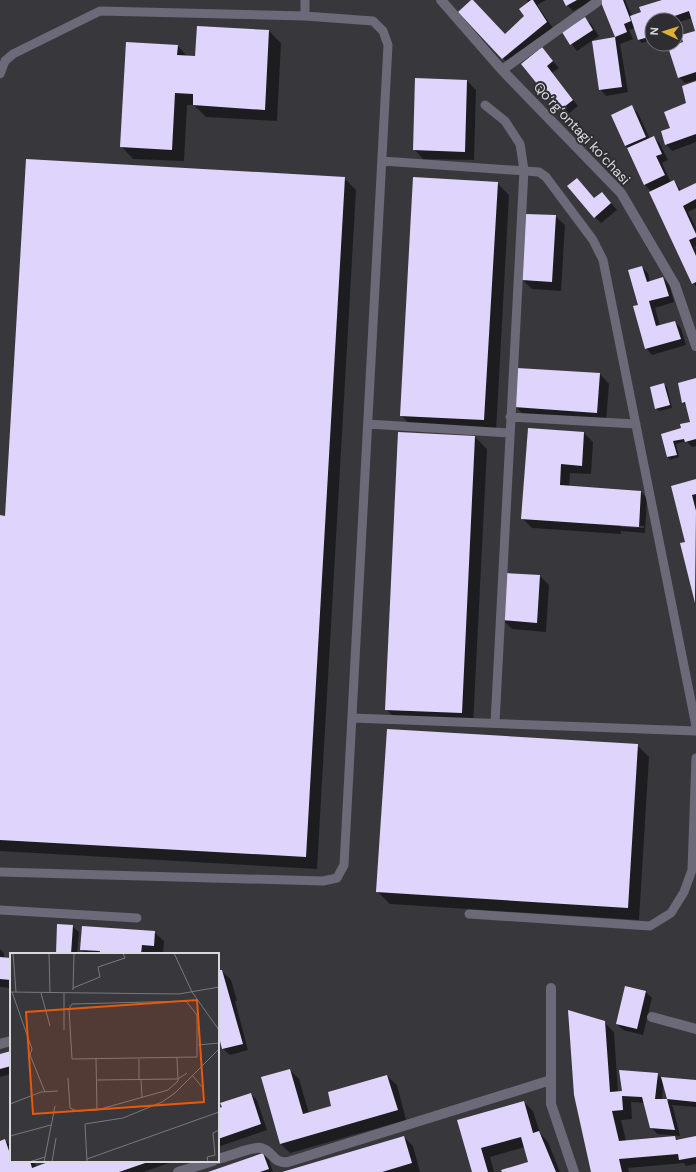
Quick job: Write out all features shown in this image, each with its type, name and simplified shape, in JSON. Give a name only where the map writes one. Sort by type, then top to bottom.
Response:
[{"type":"street","name":"Qo‘rg‘ontagi ko‘chasi","points":[[441,0],[502,70],[621,194],[675,285],[696,346]]},
{"type":"street","points":[[502,70],[597,2]]},
{"type":"street","points":[[551,988],[551,1104],[574,1172]]},
{"type":"street","points":[[652,1017],[696,1029]]},
{"type":"street","points":[[0,1044],[10,1041]]},
{"type":"street","points":[[219,1160],[254,1148],[262,1148],[276,1160],[288,1162],[551,1080]]},
{"type":"street","points":[[178,1172],[210,1162]]},
{"type":"lane","points":[[304,16],[305,0]]},
{"type":"lane","points":[[0,74],[5,61],[13,54],[100,11],[304,16],[373,21],[383,31],[388,45],[344,865],[337,878],[323,881],[0,872]]},
{"type":"lane","points":[[485,105],[505,121],[520,144],[524,170],[494,723]]},
{"type":"lane","points":[[382,161],[539,172],[546,177],[593,240],[603,260],[696,726]]},
{"type":"lane","points":[[510,417],[636,424]]},
{"type":"lane","points":[[368,424],[509,433]]},
{"type":"lane","points":[[352,718],[696,731]]},
{"type":"lane","points":[[468,914],[650,926],[671,913],[684,892],[692,870],[696,758]]},
{"type":"lane","points":[[0,910],[137,918]]},
{"type":"building","points":[[471,0],[473,0],[505,34],[524,16],[519,9],[531,0],[533,0],[547,22],[502,59],[458,12]]},
{"type":"building","points":[[563,0],[577,0],[566,6]]},
{"type":"building","points":[[600,0],[623,0],[631,21],[624,24],[627,32],[615,37]]},
{"type":"building","points":[[662,0],[696,0],[696,72],[678,78],[670,52],[684,52],[684,34],[695,31],[689,11],[684,13],[644,12],[644,38],[638,40],[630,16],[641,12],[639,7]]},
{"type":"building","points":[[585,17],[593,30],[570,45],[562,32]]},
{"type":"building","points":[[197,26],[269,30],[265,110],[193,105],[193,94],[175,93],[172,150],[120,147],[126,42],[178,45],[177,55],[195,56]]},
{"type":"building","points":[[615,37],[622,87],[599,90],[592,41]]},
{"type":"building","points":[[542,47],[553,61],[547,66],[573,100],[559,111],[521,64]]},
{"type":"building","points":[[415,78],[467,80],[465,152],[413,150]]},
{"type":"building","points":[[696,81],[696,134],[665,145],[661,131],[670,128],[664,112],[686,103],[682,86]]},
{"type":"building","points":[[632,105],[646,137],[625,146],[611,115]]},
{"type":"building","points":[[654,136],[662,154],[656,156],[665,175],[644,185],[627,148]]},
{"type":"building","points":[[26,159],[345,177],[306,857],[0,840],[0,515],[5,516]]},
{"type":"building","points":[[413,177],[498,182],[484,420],[400,416]]},
{"type":"building","points":[[577,178],[594,198],[602,192],[611,203],[594,218],[567,186]]},
{"type":"building","points":[[674,180],[679,191],[696,183],[696,199],[683,206],[696,234],[696,237],[689,240],[696,256],[696,282],[692,284],[649,192]]},
{"type":"building","points":[[525,214],[556,215],[552,282],[522,280]]},
{"type":"building","points":[[642,266],[647,282],[663,277],[669,296],[649,301],[656,326],[675,321],[681,339],[645,349],[633,306],[638,305],[628,270]]},
{"type":"building","points":[[517,368],[600,373],[597,413],[514,407]]},
{"type":"building","points":[[696,378],[696,439],[685,442],[684,439],[673,441],[677,455],[667,457],[661,434],[681,428],[680,424],[690,422],[685,402],[682,403],[678,383]]},
{"type":"building","points":[[664,383],[670,405],[655,409],[650,387]]},
{"type":"building","points":[[528,428],[584,432],[582,466],[561,464],[560,485],[641,491],[639,527],[521,519]]},
{"type":"building","points":[[398,432],[475,436],[462,713],[385,710]]},
{"type":"building","points":[[696,479],[696,494],[692,495],[696,511],[695,603],[680,543],[685,542],[671,486]]},
{"type":"building","points":[[505,573],[540,575],[537,623],[502,620]]},
{"type":"building","points":[[387,729],[638,744],[628,908],[376,892]]},
{"type":"building","points":[[57,924],[73,925],[71,953],[56,953]]},
{"type":"building","points":[[82,926],[155,931],[154,946],[142,945],[141,953],[99,953],[100,951],[80,950]]},
{"type":"building","points":[[0,957],[10,958],[10,980],[0,979]]},
{"type":"building","points":[[219,970],[222,970],[243,1044],[222,1049],[219,1037]]},
{"type":"building","points":[[625,986],[646,991],[637,1029],[616,1024]]},
{"type":"building","points":[[568,1010],[605,1021],[610,1092],[622,1091],[619,1070],[658,1073],[655,1099],[667,1099],[675,1130],[650,1128],[642,1097],[622,1096],[623,1110],[612,1111],[619,1141],[675,1136],[676,1140],[696,1136],[696,1157],[679,1160],[678,1154],[619,1159],[622,1172],[591,1172],[574,1095]]},
{"type":"building","points":[[10,1051],[10,1066],[0,1069],[0,1054]]},
{"type":"building","points":[[290,1069],[303,1114],[331,1106],[328,1092],[387,1075],[398,1110],[280,1144],[261,1077]]},
{"type":"building","points":[[661,1077],[696,1080],[696,1102],[667,1099]]},
{"type":"building","points":[[251,1093],[261,1124],[219,1139],[219,1108],[222,1107],[220,1103]]},
{"type":"building","points":[[524,1101],[533,1133],[539,1131],[556,1172],[502,1172],[501,1170],[528,1162],[521,1137],[481,1148],[488,1172],[472,1172],[457,1120]]},
{"type":"building","points":[[404,1136],[412,1163],[382,1172],[282,1172]]},
{"type":"building","points":[[5,1139],[10,1154],[10,1162],[30,1162],[32,1168],[48,1162],[148,1162],[119,1172],[0,1172],[0,1141]]},
{"type":"building","points":[[263,1153],[269,1169],[260,1172],[208,1172]]}]
